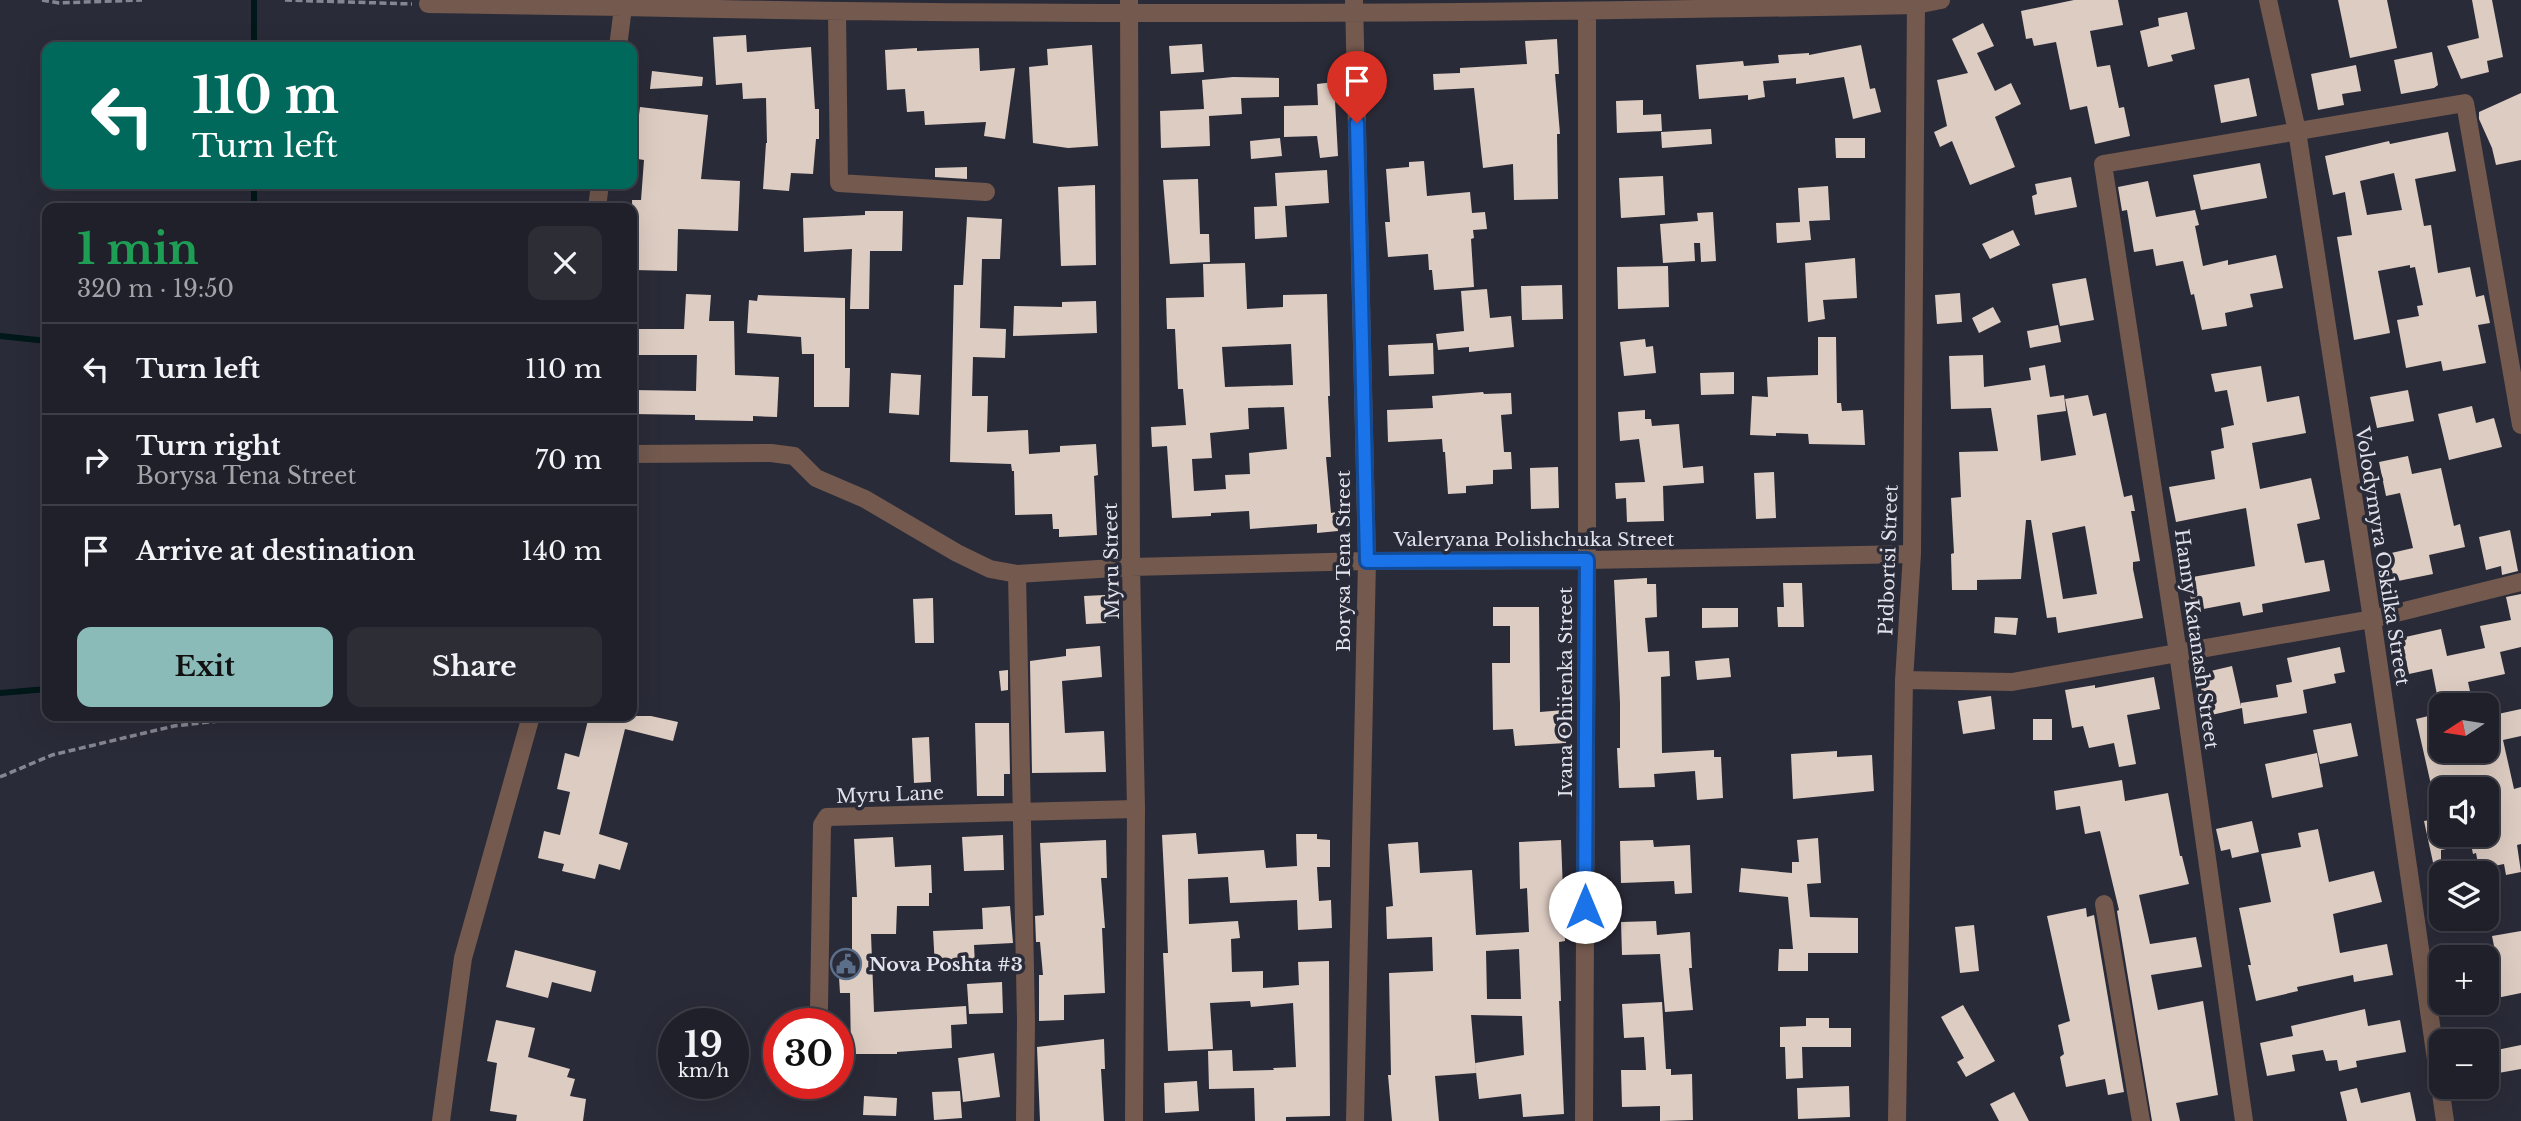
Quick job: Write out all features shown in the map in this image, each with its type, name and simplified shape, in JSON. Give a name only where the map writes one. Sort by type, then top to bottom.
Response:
[{"type":"street","points":[[428,4],[837,12],[1354,7],[1587,12],[1916,3],[1941,0]]},
{"type":"street","name":"Volodymyra Oskilka Street","points":[[2268,0],[2297,131],[2445,1121]]},
{"type":"street","name":"Pidbortsi Street","points":[[1897,1121],[1904,680],[1912,554],[1916,3]]},
{"type":"street","points":[[619,42],[623,7]]},
{"type":"street","name":"Borysa Tena Street","points":[[1354,7],[1367,561],[1355,1121]]},
{"type":"street","name":"Myru Street","points":[[1129,8],[1131,567],[1136,809],[1134,1121]]},
{"type":"street","points":[[837,12],[839,183],[986,192]]},
{"type":"street","name":"Ivana Ohiienka Street","points":[[1584,1121],[1587,12]]},
{"type":"street","points":[[2297,131],[2465,103],[2521,425]]},
{"type":"street","name":"Hanny Katanash Street","points":[[2244,1121],[2178,653],[2103,164],[2297,131]]},
{"type":"street","name":"Valeryana Polishchuka Street","points":[[637,454],[771,453],[794,456],[816,478],[865,499],[957,553],[990,569],[1017,574],[1131,567],[1367,561],[1912,554]]},
{"type":"street","points":[[1017,574],[1026,1020],[1025,1121]]},
{"type":"street","points":[[1904,680],[2012,682],[2372,619],[2521,582]]},
{"type":"street","points":[[441,1121],[463,958],[530,721]]},
{"type":"street","name":"Myru Lane","points":[[819,1008],[822,825],[827,817],[1136,809]]},
{"type":"street","points":[[2104,904],[2141,1121]]},
{"type":"path","points":[[41,0],[60,3],[142,0]]},
{"type":"path","points":[[285,0],[428,4]]},
{"type":"path","points":[[0,777],[52,755],[174,726],[224,721]]},
{"type":"building","points":[[2074,0],[2118,0],[2123,25],[2090,31],[2097,67],[2110,65],[2119,108],[2124,107],[2130,136],[2095,144],[2087,106],[2070,110],[2056,42],[2034,46],[2032,38],[2026,39],[2021,11]]},
{"type":"building","points":[[2338,0],[2387,0],[2397,48],[2350,58]]},
{"type":"building","points":[[2472,0],[2492,0],[2503,57],[2487,61],[2489,72],[2461,79],[2447,46],[2479,38]]},
{"type":"building","points":[[2187,12],[2195,49],[2171,55],[2173,61],[2148,67],[2140,31],[2159,26],[2158,18]]},
{"type":"building","points":[[1983,23],[1994,46],[1977,53],[1995,91],[2011,83],[2021,104],[1995,117],[2015,167],[1970,185],[1952,141],[1940,147],[1934,132],[1947,126],[1937,80],[1968,73],[1952,39]]},
{"type":"building","points":[[746,35],[747,52],[811,47],[815,109],[819,109],[819,139],[816,139],[813,174],[791,173],[789,191],[763,189],[767,143],[766,98],[743,99],[742,83],[716,85],[713,37]]},
{"type":"building","points":[[1557,39],[1559,74],[1555,74],[1560,134],[1557,134],[1558,199],[1514,200],[1513,164],[1483,168],[1474,88],[1434,90],[1433,74],[1460,73],[1460,68],[1527,64],[1525,41]]},
{"type":"building","points":[[1202,44],[1204,72],[1171,74],[1169,46]]},
{"type":"building","points":[[1092,45],[1098,146],[1068,148],[1033,143],[1029,67],[1048,65],[1047,49]]},
{"type":"building","points":[[1861,45],[1870,89],[1875,88],[1881,112],[1853,119],[1844,77],[1796,84],[1796,78],[1763,81],[1765,97],[1748,100],[1748,95],[1699,99],[1696,65],[1743,61],[1744,66],[1779,63],[1778,55],[1809,55]]},
{"type":"building","points":[[917,48],[917,51],[979,48],[980,71],[1015,68],[1005,139],[984,136],[986,122],[925,125],[924,111],[907,112],[905,89],[887,90],[885,50]]},
{"type":"building","points":[[2432,52],[2438,85],[2401,94],[2394,60]]},
{"type":"building","points":[[2356,65],[2361,91],[2342,94],[2344,105],[2318,110],[2311,74]]},
{"type":"building","points":[[652,71],[703,77],[702,86],[650,89]]},
{"type":"building","points":[[1233,77],[1279,78],[1279,97],[1241,98],[1242,114],[1209,116],[1210,146],[1161,148],[1160,111],[1204,109],[1202,80]]},
{"type":"building","points":[[2249,78],[2257,116],[2221,123],[2214,85]]},
{"type":"building","points":[[1334,82],[1338,156],[1320,158],[1317,136],[1284,137],[1284,106],[1318,105],[1317,84]]},
{"type":"building","points":[[2521,93],[2521,160],[2496,165],[2492,148],[2479,119],[2479,112]]},
{"type":"building","points":[[1643,100],[1643,115],[1661,114],[1662,131],[1617,133],[1616,101]]},
{"type":"building","points":[[640,107],[708,115],[701,179],[740,181],[738,231],[678,229],[677,271],[637,270],[637,203],[632,203],[632,200],[641,200],[644,160],[637,159]]},
{"type":"building","points":[[1711,129],[1712,144],[1662,148],[1661,132]]},
{"type":"building","points":[[2448,132],[2456,171],[2415,179],[2424,226],[2431,225],[2438,273],[2470,267],[2476,297],[2484,295],[2490,323],[2478,325],[2486,363],[2443,371],[2441,361],[2406,368],[2397,320],[2419,316],[2417,306],[2423,305],[2415,267],[2410,268],[2410,265],[2378,271],[2390,333],[2354,340],[2337,237],[2352,235],[2345,192],[2333,195],[2325,156],[2389,141],[2390,144]],"holes":[[[2394,173],[2402,210],[2367,215],[2360,181]]]},
{"type":"building","points":[[1280,138],[1282,156],[1251,159],[1250,141]]},
{"type":"building","points":[[1835,138],[1865,138],[1865,158],[1836,158]]},
{"type":"building","points":[[1424,161],[1427,196],[1470,192],[1472,213],[1485,212],[1487,229],[1473,230],[1474,238],[1471,239],[1474,287],[1434,290],[1428,254],[1388,257],[1385,222],[1390,222],[1386,169],[1409,167],[1409,162]]},
{"type":"building","points":[[2260,163],[2267,198],[2201,210],[2193,175]]},
{"type":"building","points":[[967,167],[967,179],[935,177],[935,168]]},
{"type":"building","points":[[1327,170],[1329,203],[1285,206],[1287,237],[1255,239],[1254,207],[1277,206],[1275,173]]},
{"type":"building","points":[[1663,176],[1665,215],[1621,218],[1619,178]]},
{"type":"building","points":[[2071,177],[2077,207],[2035,215],[2032,196],[2037,194],[2035,184]]},
{"type":"building","points":[[1198,179],[1200,234],[1209,234],[1210,262],[1170,264],[1163,180]]},
{"type":"building","points":[[2148,181],[2156,217],[2195,210],[2199,225],[2195,226],[2203,266],[2228,260],[2228,265],[2276,255],[2283,288],[2250,294],[2253,307],[2225,313],[2227,326],[2202,330],[2183,261],[2156,266],[2153,249],[2134,252],[2127,210],[2122,211],[2118,187]]},
{"type":"building","points":[[1095,185],[1096,265],[1061,266],[1058,187]]},
{"type":"building","points":[[1828,186],[1830,220],[1809,221],[1811,240],[1777,243],[1776,223],[1800,222],[1798,188]]},
{"type":"building","points":[[865,211],[903,211],[902,251],[870,251],[869,309],[850,309],[852,249],[804,252],[803,218],[865,215]]},
{"type":"building","points":[[1713,212],[1716,261],[1701,262],[1700,243],[1694,243],[1695,261],[1663,263],[1660,224],[1698,221],[1697,213]]},
{"type":"building","points":[[967,217],[1002,219],[1000,259],[982,259],[980,328],[1006,329],[1005,358],[973,357],[972,396],[988,396],[987,432],[1028,430],[1029,454],[1060,452],[1060,446],[1096,444],[1098,475],[1094,476],[1097,535],[1059,537],[1059,529],[1053,529],[1052,514],[1015,515],[1014,471],[1011,464],[950,462],[954,285],[963,285]]},
{"type":"building","points":[[2013,230],[2020,245],[1990,259],[1982,244]]},
{"type":"building","points":[[1855,258],[1857,298],[1823,300],[1825,319],[1808,322],[1805,263]]},
{"type":"building","points":[[1245,263],[1247,309],[1283,307],[1283,295],[1327,294],[1331,457],[1326,457],[1331,513],[1336,512],[1338,531],[1317,533],[1317,524],[1250,529],[1249,511],[1172,518],[1167,446],[1152,447],[1151,427],[1186,425],[1183,389],[1178,389],[1175,329],[1167,329],[1166,298],[1204,297],[1203,264]],"holes":[[[1291,344],[1293,385],[1225,387],[1222,347]],[[1284,407],[1287,449],[1249,453],[1250,474],[1225,475],[1226,489],[1194,491],[1192,459],[1212,458],[1210,433],[1249,429],[1248,408]]]},
{"type":"building","points":[[1668,266],[1669,307],[1618,309],[1617,267]]},
{"type":"building","points":[[2086,278],[2094,320],[2060,326],[2052,284]]},
{"type":"building","points":[[1562,285],[1563,319],[1522,320],[1521,286]]},
{"type":"building","points":[[1487,289],[1490,318],[1511,316],[1514,347],[1469,352],[1469,347],[1438,350],[1436,334],[1464,331],[1461,291]]},
{"type":"building","points":[[1960,293],[1962,322],[1937,324],[1935,295]]},
{"type":"building","points":[[686,294],[711,295],[709,321],[734,321],[735,375],[779,377],[777,417],[753,416],[753,421],[695,420],[695,415],[637,414],[637,390],[696,391],[697,355],[637,355],[637,329],[684,329]]},
{"type":"building","points":[[758,295],[845,298],[845,368],[850,368],[849,407],[814,407],[814,354],[802,354],[801,337],[747,333],[749,300],[757,301]]},
{"type":"building","points":[[1096,301],[1097,333],[1013,336],[1014,306],[1062,307],[1062,302]]},
{"type":"building","points":[[1993,307],[2001,322],[1979,333],[1972,318]]},
{"type":"building","points":[[2058,325],[2061,342],[2030,348],[2027,331]]},
{"type":"building","points":[[1818,337],[1836,337],[1837,403],[1841,403],[1842,411],[1863,410],[1865,445],[1809,444],[1808,434],[1750,435],[1752,396],[1768,397],[1767,377],[1818,375]]},
{"type":"building","points":[[1645,339],[1646,347],[1653,346],[1656,373],[1624,376],[1620,342]]},
{"type":"building","points":[[1433,343],[1434,374],[1389,376],[1388,345]]},
{"type":"building","points":[[1983,355],[1984,387],[2031,380],[2029,368],[2045,365],[2050,397],[2064,395],[2066,411],[2037,415],[2041,461],[2076,455],[2065,399],[2088,395],[2093,416],[2106,413],[2124,497],[2132,495],[2135,511],[2131,511],[2140,561],[2133,562],[2133,569],[2143,618],[2058,633],[2056,617],[2047,618],[2031,520],[2026,520],[2021,579],[1977,580],[1977,590],[1952,590],[1951,554],[1954,553],[1951,498],[1961,497],[1959,452],[1998,451],[1991,408],[1951,409],[1949,356]],"holes":[[[2085,526],[2097,594],[2063,599],[2052,533]]]},
{"type":"building","points":[[2261,366],[2267,402],[2299,396],[2306,433],[2252,443],[2260,489],[2311,478],[2320,519],[2297,524],[2305,563],[2324,560],[2330,591],[2262,604],[2263,612],[2243,616],[2240,602],[2193,611],[2187,578],[2255,566],[2246,508],[2176,522],[2169,487],[2215,479],[2211,451],[2224,448],[2221,428],[2234,425],[2227,390],[2215,392],[2211,374]]},
{"type":"building","points":[[1734,372],[1734,394],[1701,395],[1700,373]]},
{"type":"building","points":[[891,373],[921,375],[919,415],[889,413]]},
{"type":"building","points":[[2408,390],[2414,421],[2377,428],[2370,397]]},
{"type":"building","points":[[1511,393],[1512,414],[1501,415],[1504,452],[1511,452],[1512,469],[1493,470],[1493,484],[1466,486],[1466,493],[1448,494],[1442,439],[1388,442],[1387,410],[1433,408],[1432,396]]},
{"type":"building","points":[[2472,406],[2476,423],[2494,418],[2502,447],[2449,460],[2438,414]]},
{"type":"building","points":[[1645,410],[1645,419],[1651,419],[1652,426],[1679,424],[1683,468],[1703,466],[1704,483],[1663,486],[1664,521],[1627,522],[1626,498],[1616,499],[1615,483],[1645,482],[1639,439],[1620,441],[1618,412]]},
{"type":"building","points":[[2408,456],[2412,474],[2441,468],[2454,526],[2460,524],[2465,547],[2429,555],[2433,574],[2393,582],[2387,554],[2413,548],[2400,493],[2386,496],[2379,462]]},
{"type":"building","points":[[1558,467],[1559,508],[1531,509],[1530,468]]},
{"type":"building","points":[[1774,472],[1776,518],[1756,519],[1754,473]]},
{"type":"building","points":[[2510,530],[2518,571],[2502,575],[2501,566],[2486,570],[2479,537]]},
{"type":"building","points":[[1647,578],[1647,584],[1656,584],[1657,617],[1645,618],[1648,652],[1669,651],[1670,676],[1661,677],[1662,753],[1714,750],[1714,757],[1721,757],[1723,798],[1697,800],[1695,771],[1654,774],[1655,787],[1619,788],[1617,748],[1620,748],[1620,703],[1614,580]]},
{"type":"building","points":[[1783,583],[1802,583],[1804,627],[1778,627],[1777,607],[1784,607]]},
{"type":"building","points":[[2521,594],[2521,647],[2500,652],[2505,674],[2468,682],[2470,693],[2437,693],[2432,669],[2409,674],[2401,638],[2441,629],[2447,656],[2485,648],[2480,626],[2511,620],[2506,597]]},
{"type":"building","points":[[1105,595],[1106,623],[1086,624],[1084,596]]},
{"type":"building","points":[[933,598],[934,643],[915,643],[913,599]]},
{"type":"building","points":[[1493,607],[1539,607],[1540,712],[1564,710],[1566,743],[1515,746],[1513,729],[1493,730],[1492,663],[1510,663],[1510,626],[1493,626]]},
{"type":"building","points":[[1702,608],[1738,608],[1738,627],[1702,628]]},
{"type":"building","points":[[1995,617],[2018,618],[2016,635],[1994,633]]},
{"type":"building","points":[[1100,646],[1102,677],[1062,681],[1065,733],[1104,731],[1106,772],[1032,773],[1030,661],[1066,656],[1066,649]]},
{"type":"building","points":[[2340,647],[2345,672],[2334,674],[2336,683],[2303,690],[2307,713],[2244,724],[2242,708],[2207,716],[2198,674],[2232,666],[2241,706],[2241,703],[2278,697],[2276,685],[2292,682],[2287,658]]},
{"type":"building","points":[[1729,658],[1731,677],[1697,680],[1695,661]]},
{"type":"building","points":[[1008,670],[1008,690],[1001,691],[999,671]]},
{"type":"building","points":[[2154,677],[2160,709],[2127,715],[2136,764],[2119,767],[2114,743],[2089,748],[2083,726],[2072,728],[2065,690],[2095,685],[2095,688]]},
{"type":"building","points":[[1991,696],[1995,729],[1963,734],[1958,701]]},
{"type":"building","points":[[2521,709],[2521,736],[2503,740],[2514,789],[2521,787],[2521,844],[2517,845],[2521,872],[2506,875],[2504,864],[2499,865],[2499,861],[2478,861],[2476,853],[2473,854],[2472,847],[2499,847],[2499,777],[2429,777],[2416,719],[2429,716],[2429,763],[2499,763],[2499,714]]},
{"type":"building","points":[[637,716],[651,716],[678,722],[673,741],[625,729],[599,834],[628,843],[620,870],[599,864],[595,879],[562,871],[564,864],[538,858],[544,831],[560,835],[570,792],[557,789],[565,753],[579,757],[588,721],[637,721]]},
{"type":"building","points":[[2033,719],[2052,719],[2052,740],[2033,740]]},
{"type":"building","points":[[975,723],[1009,723],[1010,774],[1004,774],[1004,796],[977,796]]},
{"type":"building","points":[[2351,723],[2358,756],[2320,764],[2313,730]]},
{"type":"building","points":[[929,737],[931,782],[914,783],[912,738]]},
{"type":"building","points":[[1837,751],[1837,757],[1872,755],[1874,791],[1793,799],[1791,754]]},
{"type":"building","points":[[2317,753],[2323,787],[2272,798],[2265,764]]},
{"type":"building","points":[[2122,780],[2125,801],[2168,793],[2180,856],[2189,884],[2139,895],[2150,944],[2196,937],[2202,967],[2151,975],[2158,1010],[2203,1001],[2218,1095],[2176,1103],[2180,1121],[2152,1121],[2117,911],[2119,910],[2100,831],[2085,834],[2080,806],[2056,810],[2054,791]]},
{"type":"building","points":[[2429,820],[2429,844],[2424,821]]},
{"type":"building","points":[[2252,821],[2259,852],[2232,858],[2230,849],[2221,851],[2216,829]]},
{"type":"building","points":[[2318,829],[2329,882],[2374,871],[2382,902],[2333,914],[2340,953],[2387,944],[2393,975],[2354,982],[2353,975],[2297,987],[2298,991],[2256,1001],[2239,908],[2271,902],[2261,854],[2301,847],[2298,833]]},
{"type":"building","points":[[1196,833],[1198,854],[1264,850],[1266,868],[1297,866],[1296,834],[1317,834],[1317,839],[1330,840],[1330,867],[1317,867],[1319,901],[1331,900],[1332,928],[1298,930],[1297,900],[1230,903],[1228,877],[1188,879],[1189,924],[1238,921],[1240,938],[1231,939],[1232,972],[1263,971],[1263,988],[1299,985],[1298,962],[1329,961],[1330,1116],[1255,1121],[1254,1088],[1209,1089],[1208,1051],[1232,1050],[1233,1071],[1296,1067],[1293,1003],[1251,1007],[1250,1001],[1210,1003],[1213,1049],[1168,1051],[1163,953],[1168,953],[1162,835]]},
{"type":"building","points":[[1003,835],[1004,870],[964,871],[962,837]]},
{"type":"building","points":[[893,837],[895,867],[931,865],[932,893],[929,893],[929,906],[897,906],[896,934],[871,934],[874,1012],[966,1006],[967,1024],[951,1025],[952,1048],[897,1054],[854,1054],[854,1008],[850,1008],[850,993],[840,993],[838,961],[852,960],[852,897],[857,897],[854,839]]},
{"type":"building","points":[[1818,838],[1821,883],[1807,884],[1810,917],[1858,918],[1858,953],[1808,953],[1808,971],[1778,971],[1779,949],[1793,949],[1788,897],[1739,892],[1741,868],[1792,873],[1792,862],[1799,862],[1797,840]]},
{"type":"building","points":[[1106,840],[1107,878],[1101,878],[1105,928],[1102,928],[1105,993],[1064,995],[1064,1020],[1039,1021],[1039,975],[1043,975],[1040,942],[1036,942],[1035,916],[1044,915],[1040,843]]},
{"type":"building","points":[[1561,840],[1565,941],[1559,942],[1559,1001],[1564,1114],[1523,1117],[1521,1094],[1479,1099],[1476,1069],[1476,1073],[1435,1076],[1439,1121],[1392,1121],[1388,1075],[1391,1075],[1389,973],[1433,971],[1432,937],[1387,939],[1386,907],[1393,906],[1388,844],[1418,842],[1420,873],[1472,870],[1476,935],[1529,932],[1527,888],[1520,889],[1519,842]],"holes":[[[1519,949],[1521,999],[1487,999],[1486,951]],[[1471,1015],[1522,1016],[1524,1055],[1475,1063]]]},
{"type":"building","points":[[1653,840],[1654,847],[1690,845],[1692,893],[1675,894],[1674,881],[1621,883],[1620,841]]},
{"type":"building","points":[[2430,847],[2456,847],[2441,850],[2441,861],[2433,861]]},
{"type":"building","points":[[1010,906],[1013,943],[974,945],[975,965],[935,967],[933,931],[983,929],[982,908]]},
{"type":"building","points":[[2086,908],[2087,917],[2094,915],[2124,1092],[2108,1095],[2105,1079],[2066,1087],[2060,1057],[2064,1054],[2058,1025],[2070,1021],[2047,916]]},
{"type":"building","points":[[1656,921],[1657,935],[1690,932],[1692,968],[1689,968],[1693,1010],[1665,1012],[1660,954],[1622,955],[1621,922]]},
{"type":"building","points":[[1974,925],[1979,971],[1960,973],[1955,927]]},
{"type":"building","points":[[2521,931],[2521,993],[2499,998],[2499,945],[2494,945],[2492,936]]},
{"type":"building","points":[[515,950],[596,971],[591,992],[552,982],[548,998],[506,987]]},
{"type":"building","points":[[1002,982],[1003,1013],[969,1014],[967,984]]},
{"type":"building","points":[[1662,1002],[1666,1069],[1671,1069],[1671,1075],[1692,1074],[1693,1120],[1660,1121],[1660,1106],[1622,1107],[1621,1070],[1646,1070],[1644,1037],[1624,1038],[1622,1004]]},
{"type":"building","points":[[1963,1005],[1995,1061],[1966,1077],[1957,1062],[1964,1058],[1941,1017]]},
{"type":"building","points":[[2365,1009],[2368,1026],[2400,1020],[2406,1052],[2356,1061],[2357,1067],[2339,1071],[2337,1060],[2326,1061],[2323,1050],[2292,1055],[2295,1071],[2267,1076],[2260,1043],[2293,1036],[2291,1026]]},
{"type":"building","points":[[1806,1018],[1829,1018],[1829,1028],[1851,1028],[1851,1047],[1802,1047],[1803,1078],[1786,1079],[1785,1047],[1780,1047],[1780,1027],[1806,1026]]},
{"type":"building","points":[[496,1020],[535,1028],[528,1057],[570,1069],[567,1077],[575,1079],[570,1096],[586,1099],[583,1121],[516,1121],[517,1115],[490,1111],[497,1063],[487,1061]]},
{"type":"building","points":[[1104,1039],[1105,1069],[1101,1069],[1104,1121],[1040,1121],[1037,1047]]},
{"type":"building","points":[[2521,1045],[2521,1069],[2499,1073],[2499,1050]]},
{"type":"building","points":[[994,1053],[1000,1097],[963,1102],[958,1058]]},
{"type":"building","points":[[1197,1081],[1199,1111],[1165,1113],[1164,1083]]},
{"type":"building","points":[[1849,1086],[1850,1117],[1798,1119],[1797,1088]]},
{"type":"building","points":[[2357,1088],[2361,1103],[2410,1092],[2416,1121],[2347,1121],[2340,1092]]},
{"type":"building","points":[[960,1091],[962,1118],[934,1120],[932,1092]]},
{"type":"building","points":[[2014,1092],[2029,1121],[1999,1121],[1990,1104]]},
{"type":"building","points":[[864,1096],[897,1098],[896,1116],[863,1115]]},
{"type":"waterway","points":[[254,0],[254,42]]},
{"type":"waterway","points":[[254,189],[254,203]]},
{"type":"waterway","points":[[0,336],[42,340]]},
{"type":"waterway","points":[[0,693],[42,689]]},
{"type":"place","name":"Nova Poshta #3","points":[[846,964]]},
{"type":"route","points":[[1357,123],[1367,561],[1587,560],[1585,907]]}]
